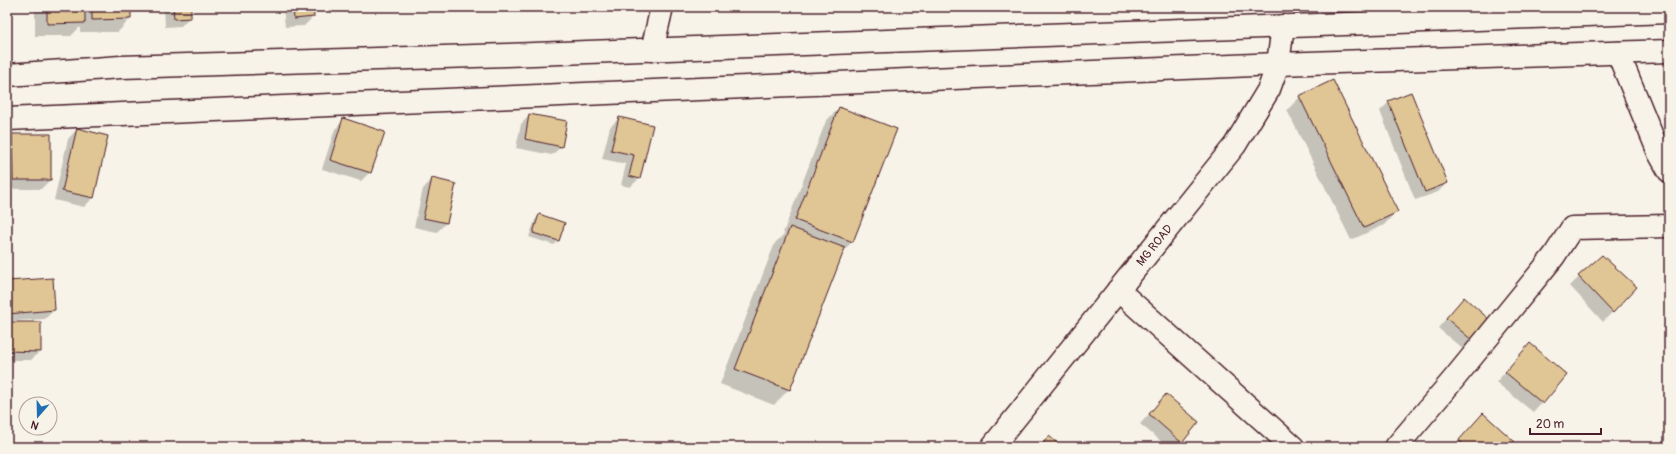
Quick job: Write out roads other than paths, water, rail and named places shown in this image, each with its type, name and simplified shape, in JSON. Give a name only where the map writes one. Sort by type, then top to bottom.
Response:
[{"type":"main road","points":[[652,50],[662,7]]},
{"type":"main road","points":[[7,75],[121,67],[652,50],[1669,12]]},
{"type":"main road","name":"MG ROAD","points":[[992,447],[1236,145],[1269,89],[1278,64],[1283,26]]},
{"type":"main road","points":[[7,119],[1278,64],[1669,51]]},
{"type":"main road","points":[[1618,53],[1659,153],[1669,171]]},
{"type":"main road","points":[[1396,447],[1453,380],[1554,256],[1572,228],[1669,226]]},
{"type":"main road","points":[[1118,290],[1293,447]]}]
